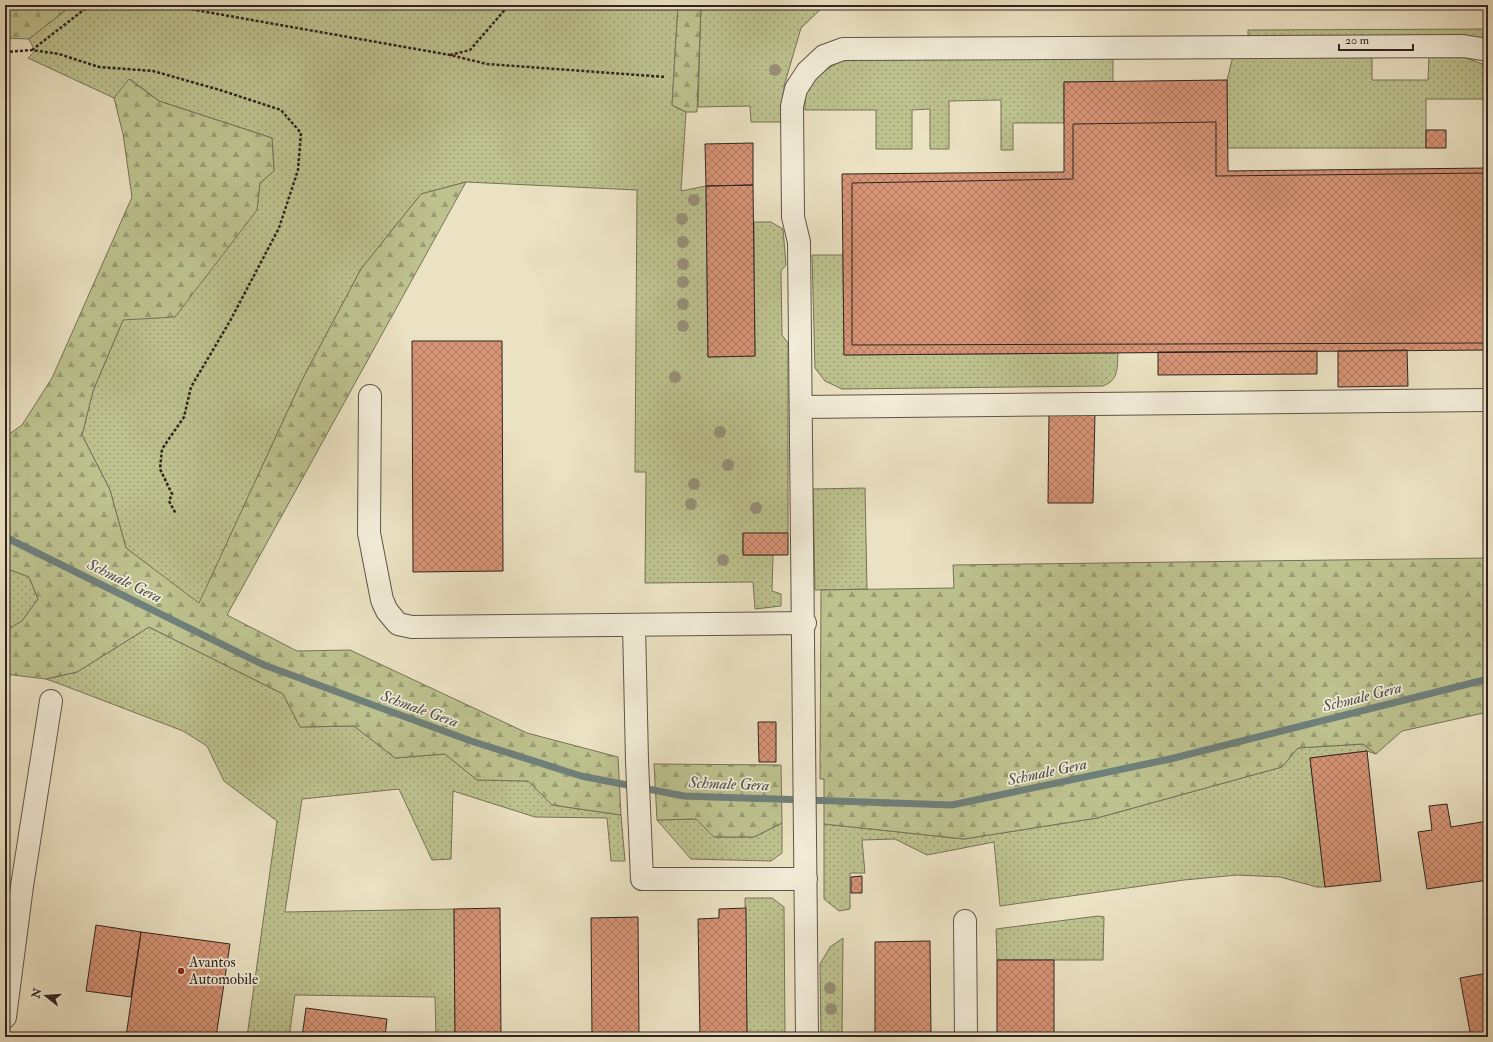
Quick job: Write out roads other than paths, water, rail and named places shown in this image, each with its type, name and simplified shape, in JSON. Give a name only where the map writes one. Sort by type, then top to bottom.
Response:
[{"type":"street","points":[[807,1037],[806,827],[804,780],[805,623],[799,242],[793,217],[792,106],[796,89],[807,72],[824,56],[843,49],[1463,46],[1488,50]]},
{"type":"street","points":[[370,396],[369,533],[382,600],[386,611],[392,619],[404,626],[805,623]]},
{"type":"street","points":[[801,407],[1488,400]]},
{"type":"street","points":[[634,625],[636,761],[642,879],[806,879]]},
{"type":"street","points":[[5,1017],[21,894],[51,701]]},
{"type":"street","points":[[965,921],[966,1037]]},
{"type":"waterway","name":"Schmale Gera","points":[[5,537],[264,665],[471,741],[581,776],[684,796],[952,805],[1170,759],[1488,679]]},
{"type":"place","name":"Avantos Automobile","points":[[181,971]]}]
